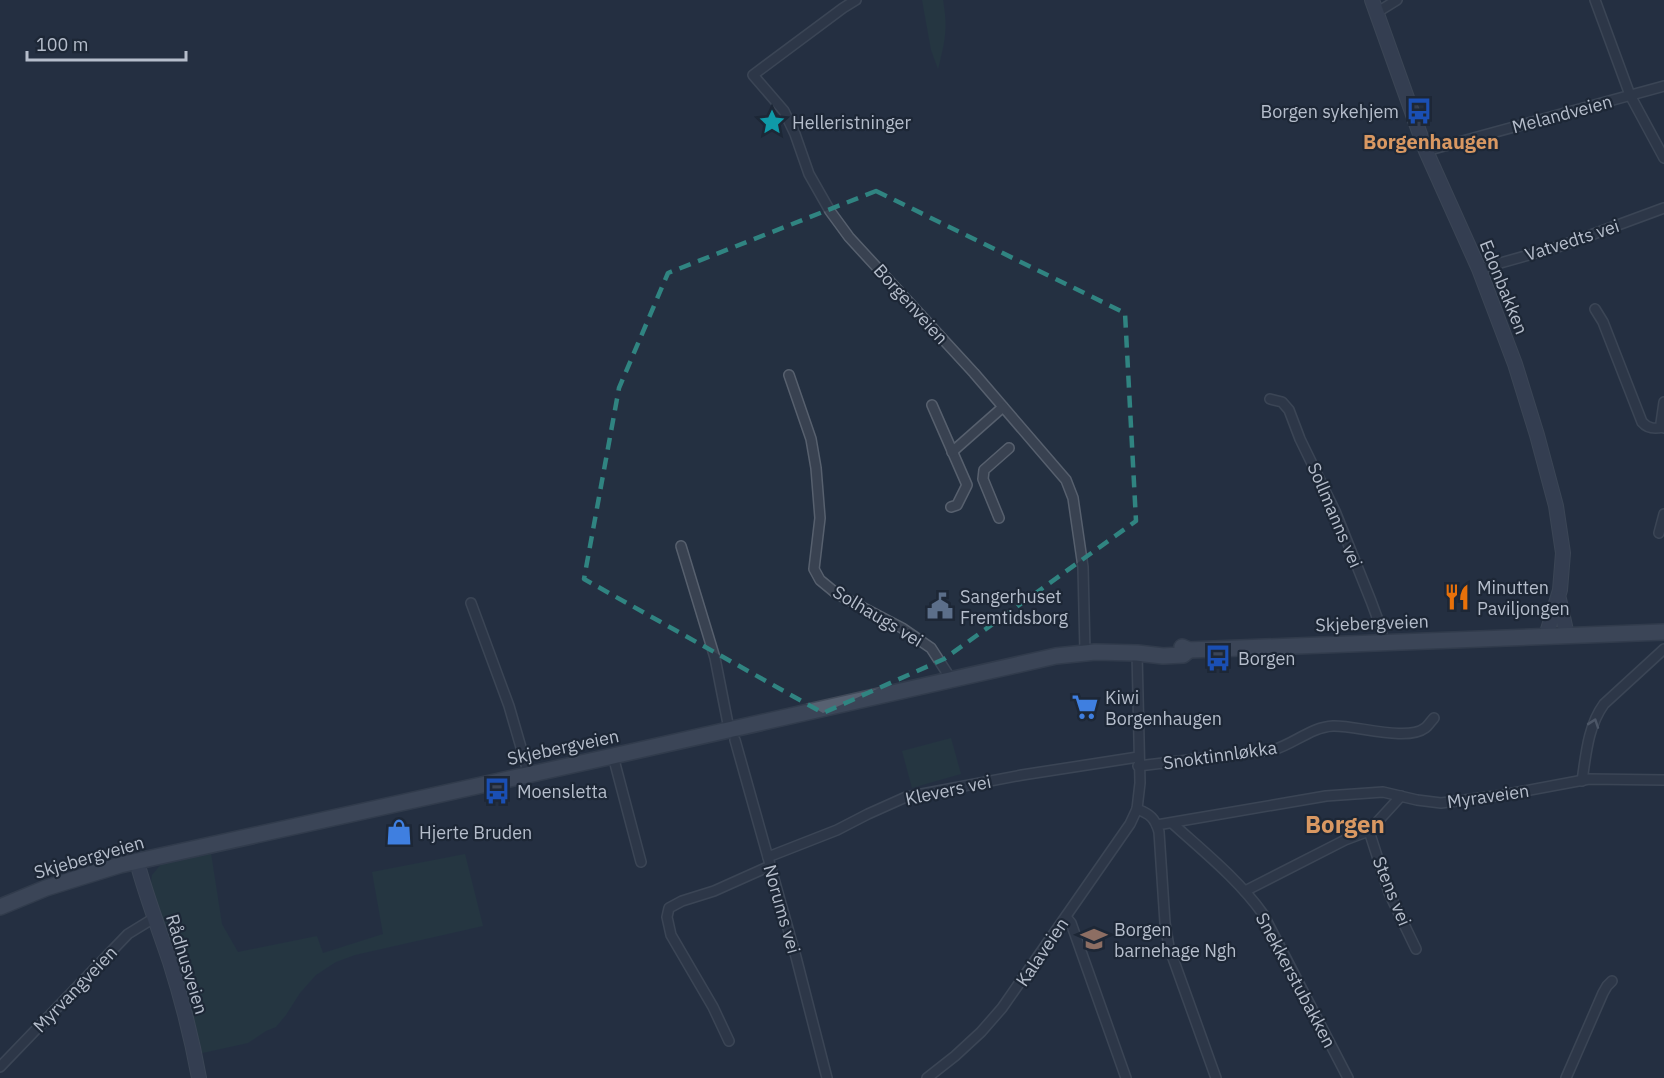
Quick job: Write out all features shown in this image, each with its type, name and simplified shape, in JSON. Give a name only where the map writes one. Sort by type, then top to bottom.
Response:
[{"type":"main road","name":"Skjebergveien","points":[[0,907],[46,888],[137,862],[613,756],[732,734],[951,679],[1056,656],[1085,652],[1139,653],[1163,646],[1190,650],[1664,632]]},
{"type":"street","name":"Borgenveien","points":[[856,0],[753,75],[784,111],[809,174],[830,211],[849,237],[1066,480],[1071,490],[1083,567],[1085,652]]},
{"type":"street","points":[[1374,7],[1397,0]]},
{"type":"street","points":[[1595,0],[1630,95],[1664,158]]},
{"type":"street","name":"Edonbakken","points":[[1374,7],[1426,151],[1479,269],[1528,405],[1556,507],[1563,553],[1563,573],[1559,597],[1546,636]]},
{"type":"street","name":"Melandveien","points":[[1426,151],[1664,86]]},
{"type":"street","name":"Vatvedts vei","points":[[1479,269],[1563,246],[1664,208]]},
{"type":"street","points":[[1595,309],[1603,322],[1642,422],[1646,427],[1664,428],[1661,423],[1664,402]]},
{"type":"street","name":"Solhaugs vei","points":[[789,375],[811,439],[816,468],[820,518],[814,569],[820,580],[837,594],[902,628],[931,648],[951,679]]},
{"type":"street","name":"Sollmanns vei","points":[[1270,399],[1282,402],[1289,410],[1300,439],[1327,492],[1371,601],[1381,628],[1383,642]]},
{"type":"street","points":[[932,405],[967,485],[957,505],[951,507]]},
{"type":"street","points":[[952,452],[1003,407]]},
{"type":"street","points":[[999,518],[983,479],[984,470],[1009,447]]},
{"type":"street","points":[[1659,533],[1664,514]]},
{"type":"street","name":"Norums vei","points":[[681,546],[715,658],[732,734],[796,957],[827,1078]]},
{"type":"street","name":"Edonbakken","points":[[1559,597],[1566,635]]},
{"type":"street","points":[[471,603],[509,706],[529,775]]},
{"type":"street","points":[[1582,781],[1592,727],[1597,714],[1604,704],[1664,649]]},
{"type":"street","points":[[1139,653],[1137,809],[1152,816],[1157,825],[1169,946],[1216,1078]]},
{"type":"street","name":"Snoktinnløkka","points":[[1138,762],[1273,750],[1285,747],[1311,732],[1327,727],[1342,726],[1409,733],[1424,729],[1434,718]]},
{"type":"street","points":[[613,756],[641,862]]},
{"type":"street","name":"Klevers vei","points":[[729,1041],[713,1007],[671,935],[667,917],[669,908],[682,901],[714,891],[769,861],[906,797],[1022,775],[1138,762]]},
{"type":"street","name":"Myraveien","points":[[1172,823],[1326,796],[1383,792],[1441,803],[1599,779],[1664,780]]},
{"type":"street","points":[[1245,891],[1345,840],[1369,831],[1401,796]]},
{"type":"street","name":"Kalaveien","points":[[927,1078],[955,1056],[993,1019],[1014,993],[1130,824],[1137,809]]},
{"type":"street","points":[[1157,825],[1172,823]]},
{"type":"street","name":"Snekkerstubakken","points":[[1172,823],[1245,891],[1269,924],[1348,1078]]},
{"type":"street","name":"Stens vei","points":[[1369,831],[1389,894],[1416,949]]},
{"type":"street","name":"Rådhusveien","points":[[137,862],[182,1003],[199,1078]]},
{"type":"street","points":[[1066,917],[1075,933],[1126,1078]]},
{"type":"street","name":"Myrvangveien","points":[[0,1067],[128,934],[154,918]]},
{"type":"street","points":[[1566,1078],[1603,993],[1612,981]]},
{"type":"highlighted area","points":[[876,191],[1125,313],[1136,521],[944,659],[823,713],[584,579],[619,388],[668,273]]},
{"type":"green space","points":[[922,0],[943,0],[945,35],[938,69],[931,50]]},
{"type":"green space","points":[[951,738],[961,774],[912,788],[902,751]]},
{"type":"green space","points":[[211,853],[222,924],[238,952],[317,936],[323,953],[383,934],[372,872],[465,854],[483,926],[355,955],[336,962],[316,975],[276,1027],[248,1043],[198,1054],[143,885],[151,883],[152,875],[162,863]]},
{"type":"place","name":"Borgen sykehjem","points":[[1419,111]]},
{"type":"place","name":"Helleristninger","points":[[772,122]]},
{"type":"place","name":"Minutten Paviljongen","points":[[1457,597]]},
{"type":"place","name":"Sangerhuset Fremtidsborg","points":[[940,606]]},
{"type":"place","name":"Borgen","points":[[1218,658]]},
{"type":"place","name":"Kiwi Borgenhaugen","points":[[1085,707]]},
{"type":"place","name":"Moensletta","points":[[497,791]]},
{"type":"place","name":"Hjerte Bruden","points":[[399,832]]},
{"type":"place","name":"Borgen barnehage Ngh","points":[[1094,939]]},
{"type":"district","name":"Borgenhaugen","points":[[1431,141]]},
{"type":"district","name":"Borgen","points":[[1345,824]]}]
